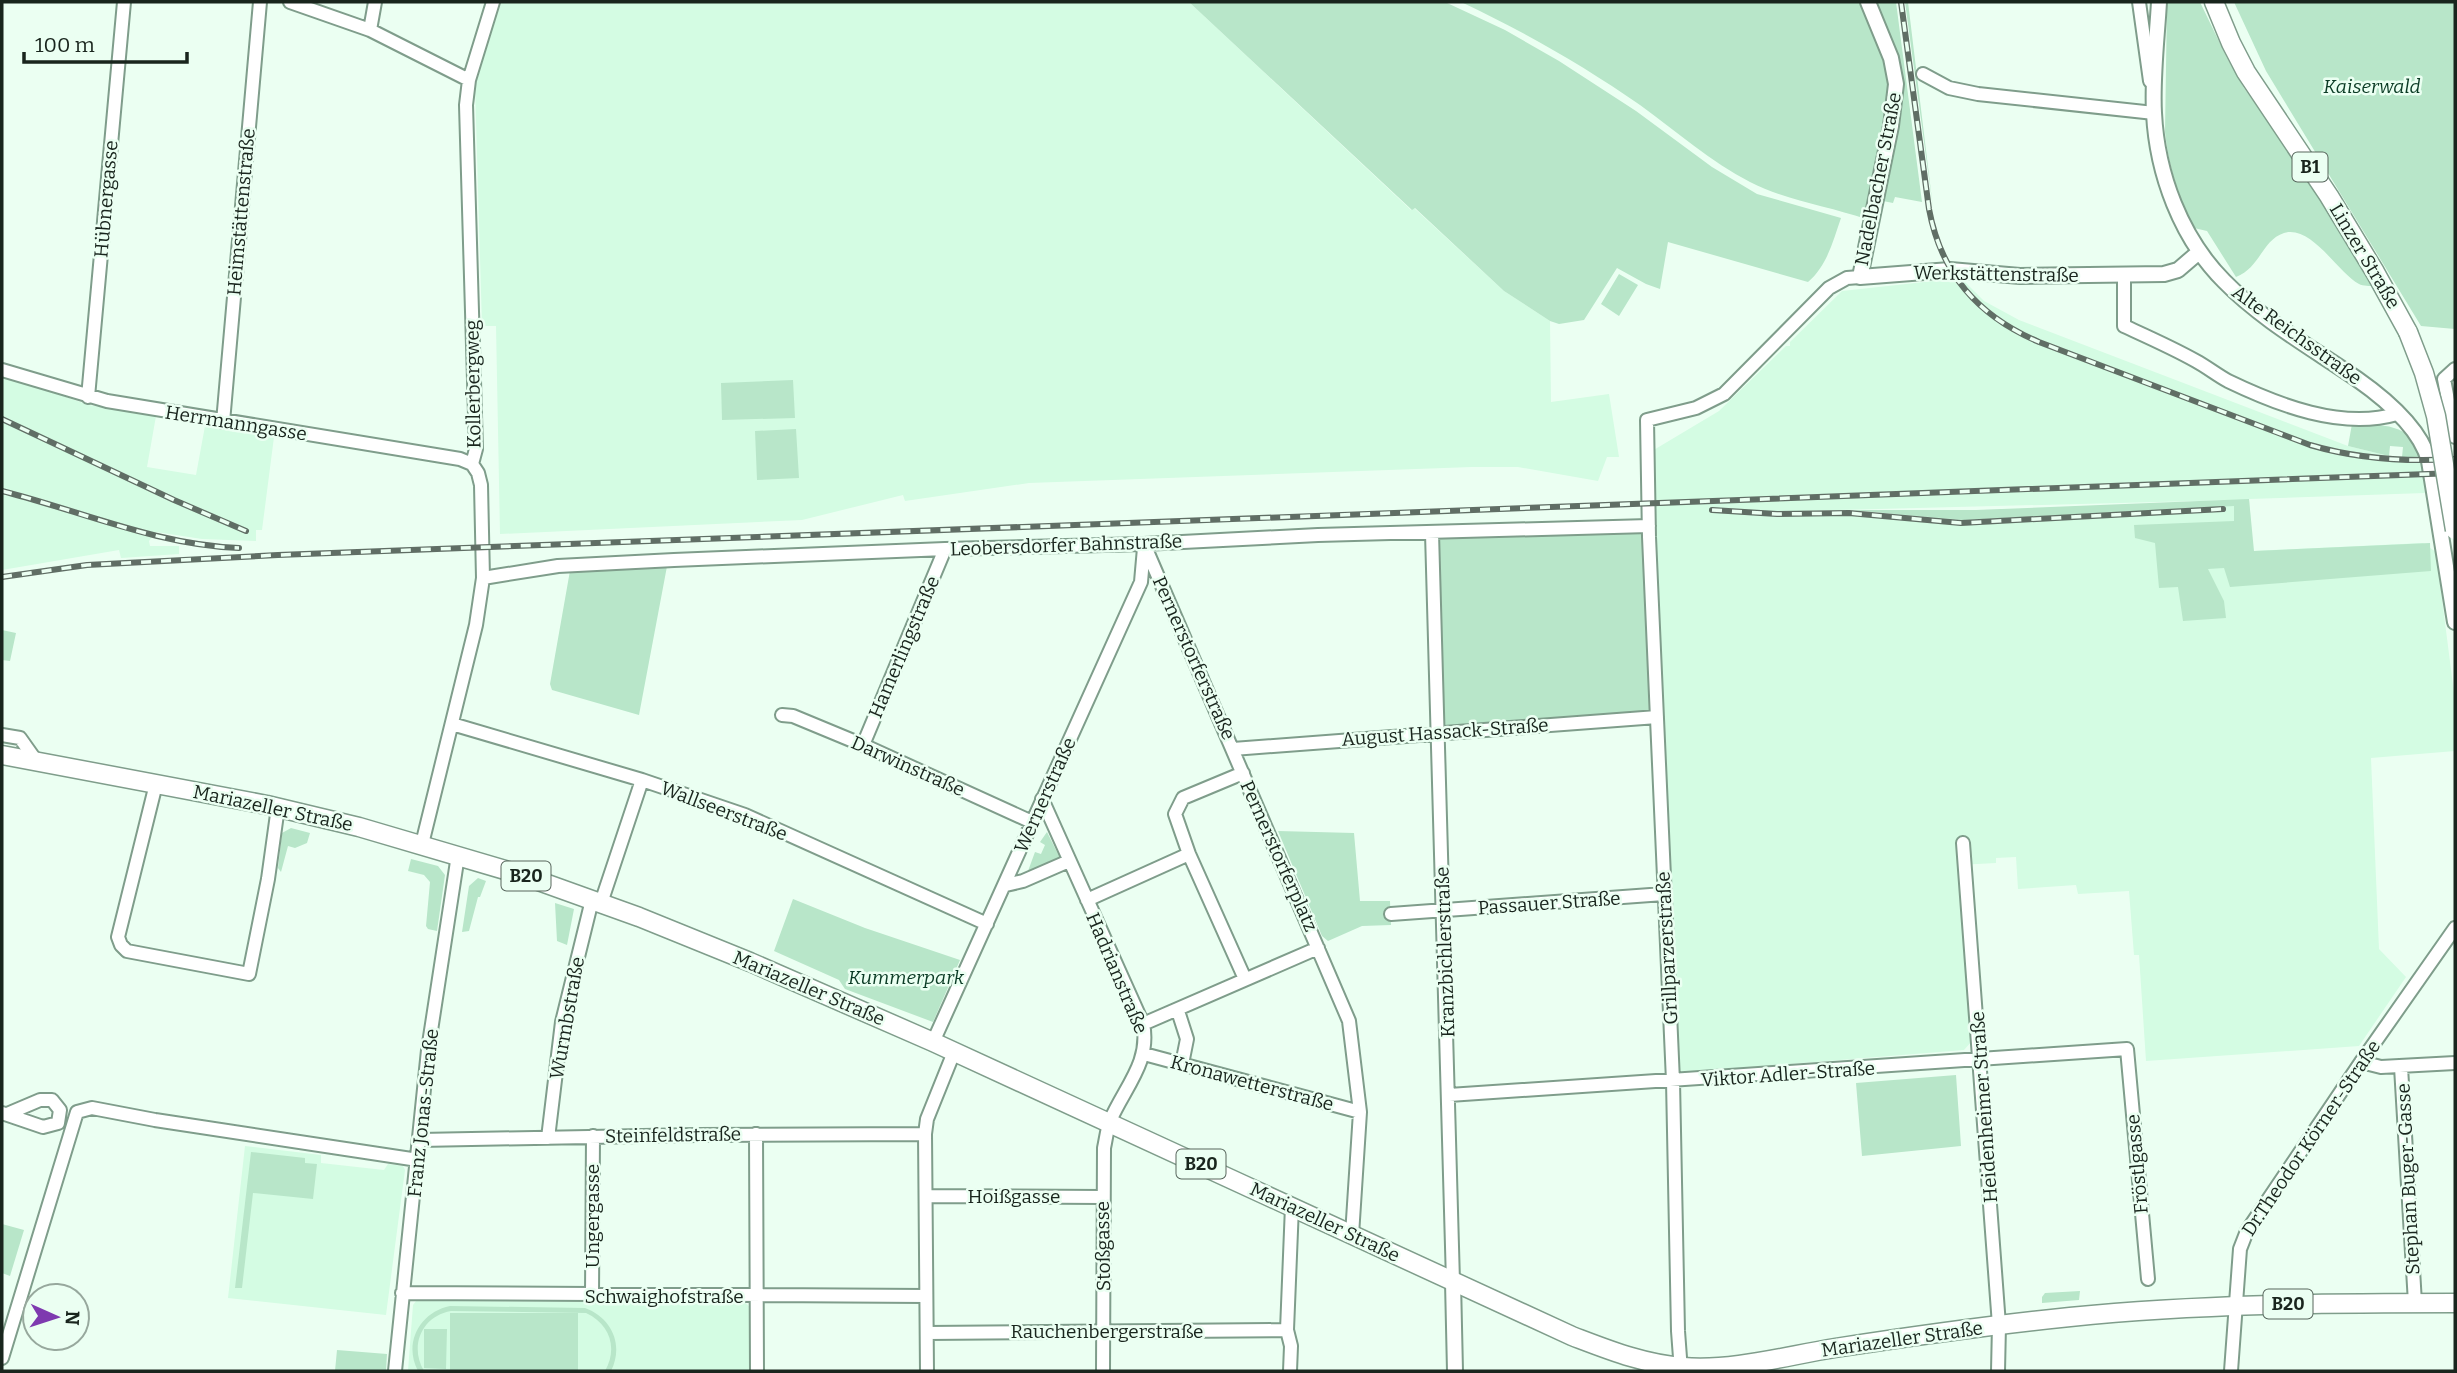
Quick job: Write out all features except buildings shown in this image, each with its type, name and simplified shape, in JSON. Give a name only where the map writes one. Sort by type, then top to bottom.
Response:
[{"type":"main road","name":"Linzer Straße","points":[[2214,2],[2246,72],[2329,196],[2408,332],[2436,415],[2451,536]]},
{"type":"main road","name":"Mariazeller Straße","points":[[2,755],[278,807],[422,844],[596,902],[750,962],[933,1042],[1572,1336],[1625,1357],[1650,1363],[1681,1369],[1727,1367],[1832,1348],[1999,1325],[2151,1311],[2415,1297],[2455,1303]]},
{"type":"street","name":"Hübnergasse","points":[[88,397],[124,2]]},
{"type":"street","name":"Heimstättenstraße","points":[[223,422],[260,2]]},
{"type":"street","points":[[290,2],[370,30],[469,80]]},
{"type":"street","points":[[370,30],[375,2]]},
{"type":"street","name":"Kollerbergweg","points":[[422,844],[475,625],[483,578],[481,485],[472,464],[476,449],[466,105],[469,80],[493,2]]},
{"type":"street","name":"Nadelbacher Straße","points":[[1860,277],[1893,114],[1896,84],[1891,58],[1868,2]]},
{"type":"street","points":[[1923,74],[1949,88],[1978,94],[2154,113],[2139,2]]},
{"type":"street","name":"Alte Reichsstraße","points":[[2159,2],[2154,113],[2166,182],[2175,208],[2199,252],[2225,282],[2251,305],[2366,385],[2418,435],[2426,448],[2451,536],[2455,622]]},
{"type":"street","name":"Werkstättenstraße","points":[[1649,526],[1647,420],[1696,408],[1724,394],[1829,288],[1847,278],[1951,270],[2020,276],[2164,274],[2178,270],[2199,252]]},
{"type":"street","points":[[2124,275],[2123,326],[2195,360],[2227,380],[2313,414],[2363,418],[2398,414]]},
{"type":"street","points":[[2426,448],[2455,440],[2444,379],[2455,369]]},
{"type":"street","name":"Herrmanngasse","points":[[2,370],[88,397],[223,422],[460,459],[472,464]]},
{"type":"street","name":"Leobersdorfer Bahnstraße","points":[[483,578],[558,566],[1318,535],[1649,526]]},
{"type":"street","name":"Grillparzerstraße","points":[[1649,526],[1673,1081],[1681,1369]]},
{"type":"street","name":"Kranzbichlerstraße","points":[[1432,533],[1454,1282],[1454,1371]]},
{"type":"street","name":"Pernerstorferstraße","points":[[1144,544],[1243,773]]},
{"type":"street","name":"Wernerstraße","points":[[933,1042],[1141,582],[1144,544]]},
{"type":"street","name":"Hamerlingstraße","points":[[863,745],[945,549]]},
{"type":"street","name":"Darwinstraße","points":[[782,715],[793,716],[863,745],[1032,822]]},
{"type":"street","name":"August Hassack-Straße","points":[[1233,749],[1657,717]]},
{"type":"street","name":"Wallseerstraße","points":[[452,724],[642,780],[746,815],[987,924]]},
{"type":"street","points":[[2,735],[20,738],[37,762]]},
{"type":"street","name":"Pernerstorferplatz","points":[[1245,979],[1189,854],[1175,814],[1183,798],[1243,773],[1318,947]]},
{"type":"street","name":"Wurmbstraße","points":[[548,1138],[562,1022],[596,902],[642,780]]},
{"type":"street","points":[[156,784],[118,937],[121,945],[127,951],[249,974],[268,879],[278,807]]},
{"type":"street","name":"Hadrianstraße","points":[[1042,799],[1143,1024],[1146,1038],[1144,1054],[1110,1122]]},
{"type":"street","name":"Heidenheimer Straße","points":[[1963,843],[1999,1325],[1998,1371]]},
{"type":"street","points":[[1087,900],[1189,854]]},
{"type":"street","name":"Franz Jonas-Straße","points":[[395,1371],[428,1050],[458,855]]},
{"type":"street","points":[[1006,885],[1023,881],[1069,861]]},
{"type":"street","name":"Passauer Straße","points":[[1391,914],[1664,894]]},
{"type":"street","name":"Dr.Theodor Körner-Straße","points":[[2231,1371],[2240,1249],[2247,1231],[2455,928]]},
{"type":"street","points":[[1143,1024],[1178,1011],[1318,947],[1350,1028],[1360,1112],[1353,1235]]},
{"type":"street","points":[[1178,1011],[1187,1039],[1182,1065]]},
{"type":"street","name":"Viktor Adler-Straße","points":[[1449,1096],[2127,1049]]},
{"type":"street","name":"Fröstlgasse","points":[[2127,1049],[2148,1279]]},
{"type":"street","points":[[926,1371],[925,1134],[927,1119],[954,1052]]},
{"type":"street","name":"Kronawetterstraße","points":[[1144,1054],[1360,1112]]},
{"type":"street","points":[[2361,1062],[2381,1067],[2455,1063]]},
{"type":"street","name":"Stephan Buger-Gasse","points":[[2401,1067],[2415,1297]]},
{"type":"street","points":[[2,1358],[77,1112],[92,1108],[102,1109],[155,1120],[418,1160]]},
{"type":"street","name":"Stoßgasse","points":[[1103,1371],[1105,1332],[1102,1197],[1104,1147],[1110,1122]]},
{"type":"street","points":[[756,1134],[757,1371]]},
{"type":"street","name":"Steinfeldstraße","points":[[420,1140],[925,1134]]},
{"type":"street","name":"Ungergasse","points":[[592,1296],[593,1136]]},
{"type":"street","name":"Hoißgasse","points":[[926,1196],[1102,1197]]},
{"type":"street","points":[[1290,1371],[1291,1346],[1287,1330],[1292,1206]]},
{"type":"street","name":"Schwaighofstraße","points":[[402,1293],[926,1296]]},
{"type":"street","name":"Rauchenbergerstraße","points":[[927,1333],[1287,1330]]},
{"type":"shaded area","points":[[501,2],[1189,2],[1411,210],[1414,208],[1504,291],[1550,321],[1551,402],[1609,394],[1619,457],[1607,457],[1598,481],[1518,467],[1472,467],[1029,483],[905,501],[903,495],[802,520],[500,534],[496,326],[482,326],[475,86]]},
{"type":"shaded area","points":[[1961,278],[1984,301],[2019,320],[2348,446],[2389,456],[2421,458],[2425,493],[2249,499],[2253,551],[2423,543],[2436,552],[2455,701],[2455,751],[2371,758],[2379,949],[2406,977],[2359,1046],[2146,1061],[2139,955],[2134,955],[2129,891],[2078,894],[2076,885],[2018,889],[2016,857],[1996,858],[1996,863],[1959,865],[1972,1041],[1964,1050],[1679,1073],[1652,451],[1719,411],[1786,346],[1790,346],[1790,342],[1842,291]],"holes":[[[2235,500],[2053,512],[1759,515],[1760,512]]]},
{"type":"shaded area","points":[[2,375],[89,405],[156,416],[147,467],[196,475],[205,426],[274,437],[262,530],[256,530],[256,541],[202,539],[156,532],[149,541],[150,546],[179,546],[179,554],[121,558],[119,550],[2,570]]},
{"type":"shaded area","points":[[245,1146],[321,1155],[321,1163],[384,1170],[388,1164],[403,1166],[405,1170],[386,1315],[228,1298]]},
{"type":"shaded area","points":[[416,1301],[744,1302],[750,1307],[750,1371],[408,1371],[413,1305]]},
{"type":"green space","points":[[1189,2],[1445,2],[1505,30],[1559,61],[1636,111],[1712,167],[1757,194],[1841,218],[1832,244],[1825,261],[1808,282],[1668,242],[1660,289],[1617,268],[1584,320],[1559,324],[1550,321],[1504,291],[1415,208],[1412,210]]},
{"type":"green space","points":[[1461,2],[1862,2],[1889,72],[1889,101],[1866,219],[1792,198],[1750,182],[1708,156],[1640,105],[1575,63]]},
{"type":"green space","points":[[1874,2],[1896,2],[1922,202],[1895,197],[1893,203],[1883,201],[1882,197],[1900,103]]},
{"type":"green space","points":[[1905,2],[1908,2],[1933,208]]},
{"type":"green space","points":[[2167,2],[2200,2],[2244,88],[2282,141],[2375,286],[2359,284],[2314,243],[2294,232],[2277,237],[2251,267],[2236,277],[2207,231],[2194,228],[2175,181],[2165,132]]},
{"type":"green space","name":"Kaiserwald","points":[[2234,2],[2455,2],[2455,329],[2421,326],[2266,71]]},
{"type":"green space","points":[[1619,274],[1638,285],[1619,316],[1601,304]]},
{"type":"green space","points":[[793,380],[795,418],[722,420],[721,383]]},
{"type":"green space","points":[[2352,424],[2384,426],[2403,432],[2417,446],[2421,458],[2402,457],[2403,447],[2390,446],[2389,456],[2348,446]]},
{"type":"green space","points":[[796,429],[799,478],[757,480],[755,431]]},
{"type":"green space","points":[[2249,499],[2254,551],[2430,543],[2431,571],[2230,587],[2224,568],[2208,569],[2224,601],[2226,618],[2183,621],[2178,587],[2159,588],[2155,543],[2135,538],[2134,525],[2234,521],[2234,506],[1964,520],[1850,510],[1976,510]]},
{"type":"green space","points":[[1649,526],[1657,717],[1438,732],[1432,533]]},
{"type":"green space","points":[[668,561],[639,715],[552,690],[550,684],[571,565]]},
{"type":"green space","points":[[2,630],[16,633],[10,661],[2,660]]},
{"type":"green space","points":[[291,828],[310,833],[307,843],[295,848],[288,846],[281,872],[278,868],[282,833]]},
{"type":"green space","points":[[1278,831],[1354,833],[1360,901],[1390,901],[1391,925],[1362,926],[1328,941],[1322,936]]},
{"type":"green space","points":[[1047,832],[1060,858],[1028,871],[1035,852],[1041,854],[1045,845],[1040,842]]},
{"type":"green space","points":[[411,859],[438,866],[445,875],[437,931],[426,926],[430,882],[424,875],[408,871]]},
{"type":"green space","points":[[478,878],[486,881],[478,897],[469,931],[462,932],[469,886]]},
{"type":"green space","name":"Kummerpark","points":[[793,899],[865,928],[960,960],[933,1022],[845,989],[839,980],[774,951]]},
{"type":"green space","points":[[555,903],[574,909],[567,945],[557,941]]},
{"type":"green space","points":[[1956,1075],[1961,1146],[1862,1156],[1856,1083]]},
{"type":"green space","points":[[251,1152],[305,1158],[305,1163],[317,1164],[313,1199],[253,1193],[242,1288],[235,1288]]},
{"type":"green space","points":[[2,1224],[24,1230],[10,1276],[2,1273]]},
{"type":"green space","points":[[2080,1291],[2079,1300],[2042,1303],[2045,1293]]},
{"type":"green space","points":[[450,1306],[585,1308],[609,1325],[616,1342],[615,1361],[611,1371],[605,1371],[611,1354],[609,1338],[601,1323],[586,1313],[451,1311],[432,1319],[421,1334],[418,1352],[424,1371],[418,1371],[412,1350],[417,1330],[430,1315]]},
{"type":"green space","points":[[450,1313],[578,1313],[578,1371],[450,1371]]},
{"type":"green space","points":[[424,1329],[447,1329],[446,1369],[424,1368]]},
{"type":"green space","points":[[337,1350],[387,1354],[386,1371],[335,1371]]},
{"type":"railway","points":[[1901,2],[1929,209],[1935,232],[1953,273],[1981,306],[2017,331],[2039,342],[2310,445],[2346,454],[2382,458],[2455,459]]},
{"type":"railway","points":[[2,419],[246,531]]},
{"type":"railway","points":[[2,577],[87,565],[278,555],[2455,473]]},
{"type":"railway","points":[[2,491],[178,541],[239,548]]},
{"type":"railway","points":[[1712,510],[1777,514],[1849,513],[1961,523],[2223,509]]}]
